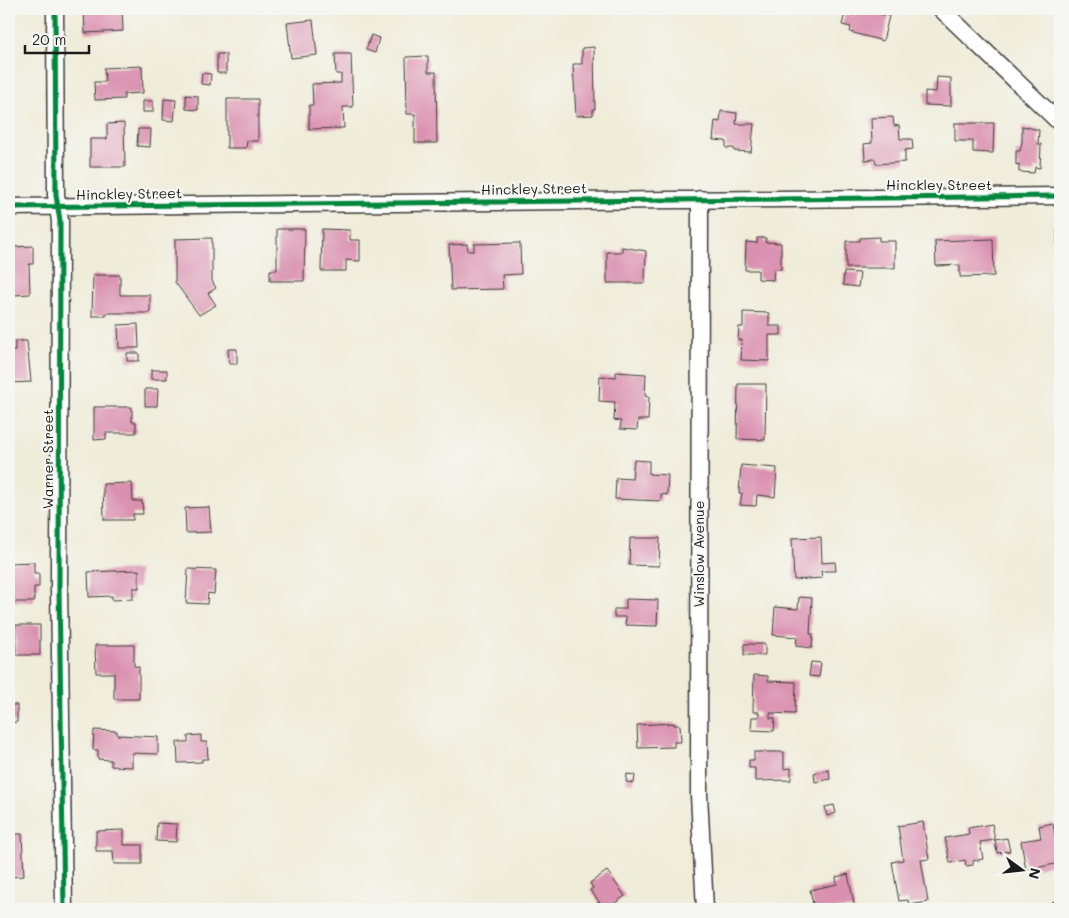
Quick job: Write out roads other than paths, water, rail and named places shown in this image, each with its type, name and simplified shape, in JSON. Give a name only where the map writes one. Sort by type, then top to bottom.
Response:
[{"type":"street","name":"Warner Street","points":[[55,9],[58,206],[60,221],[59,589],[64,909]]},
{"type":"street","points":[[941,9],[1060,123]]},
{"type":"street","name":"Hinckley Street","points":[[9,207],[700,198],[1060,196]]},
{"type":"street","name":"Winslow Avenue","points":[[700,198],[699,795],[705,909]]}]
